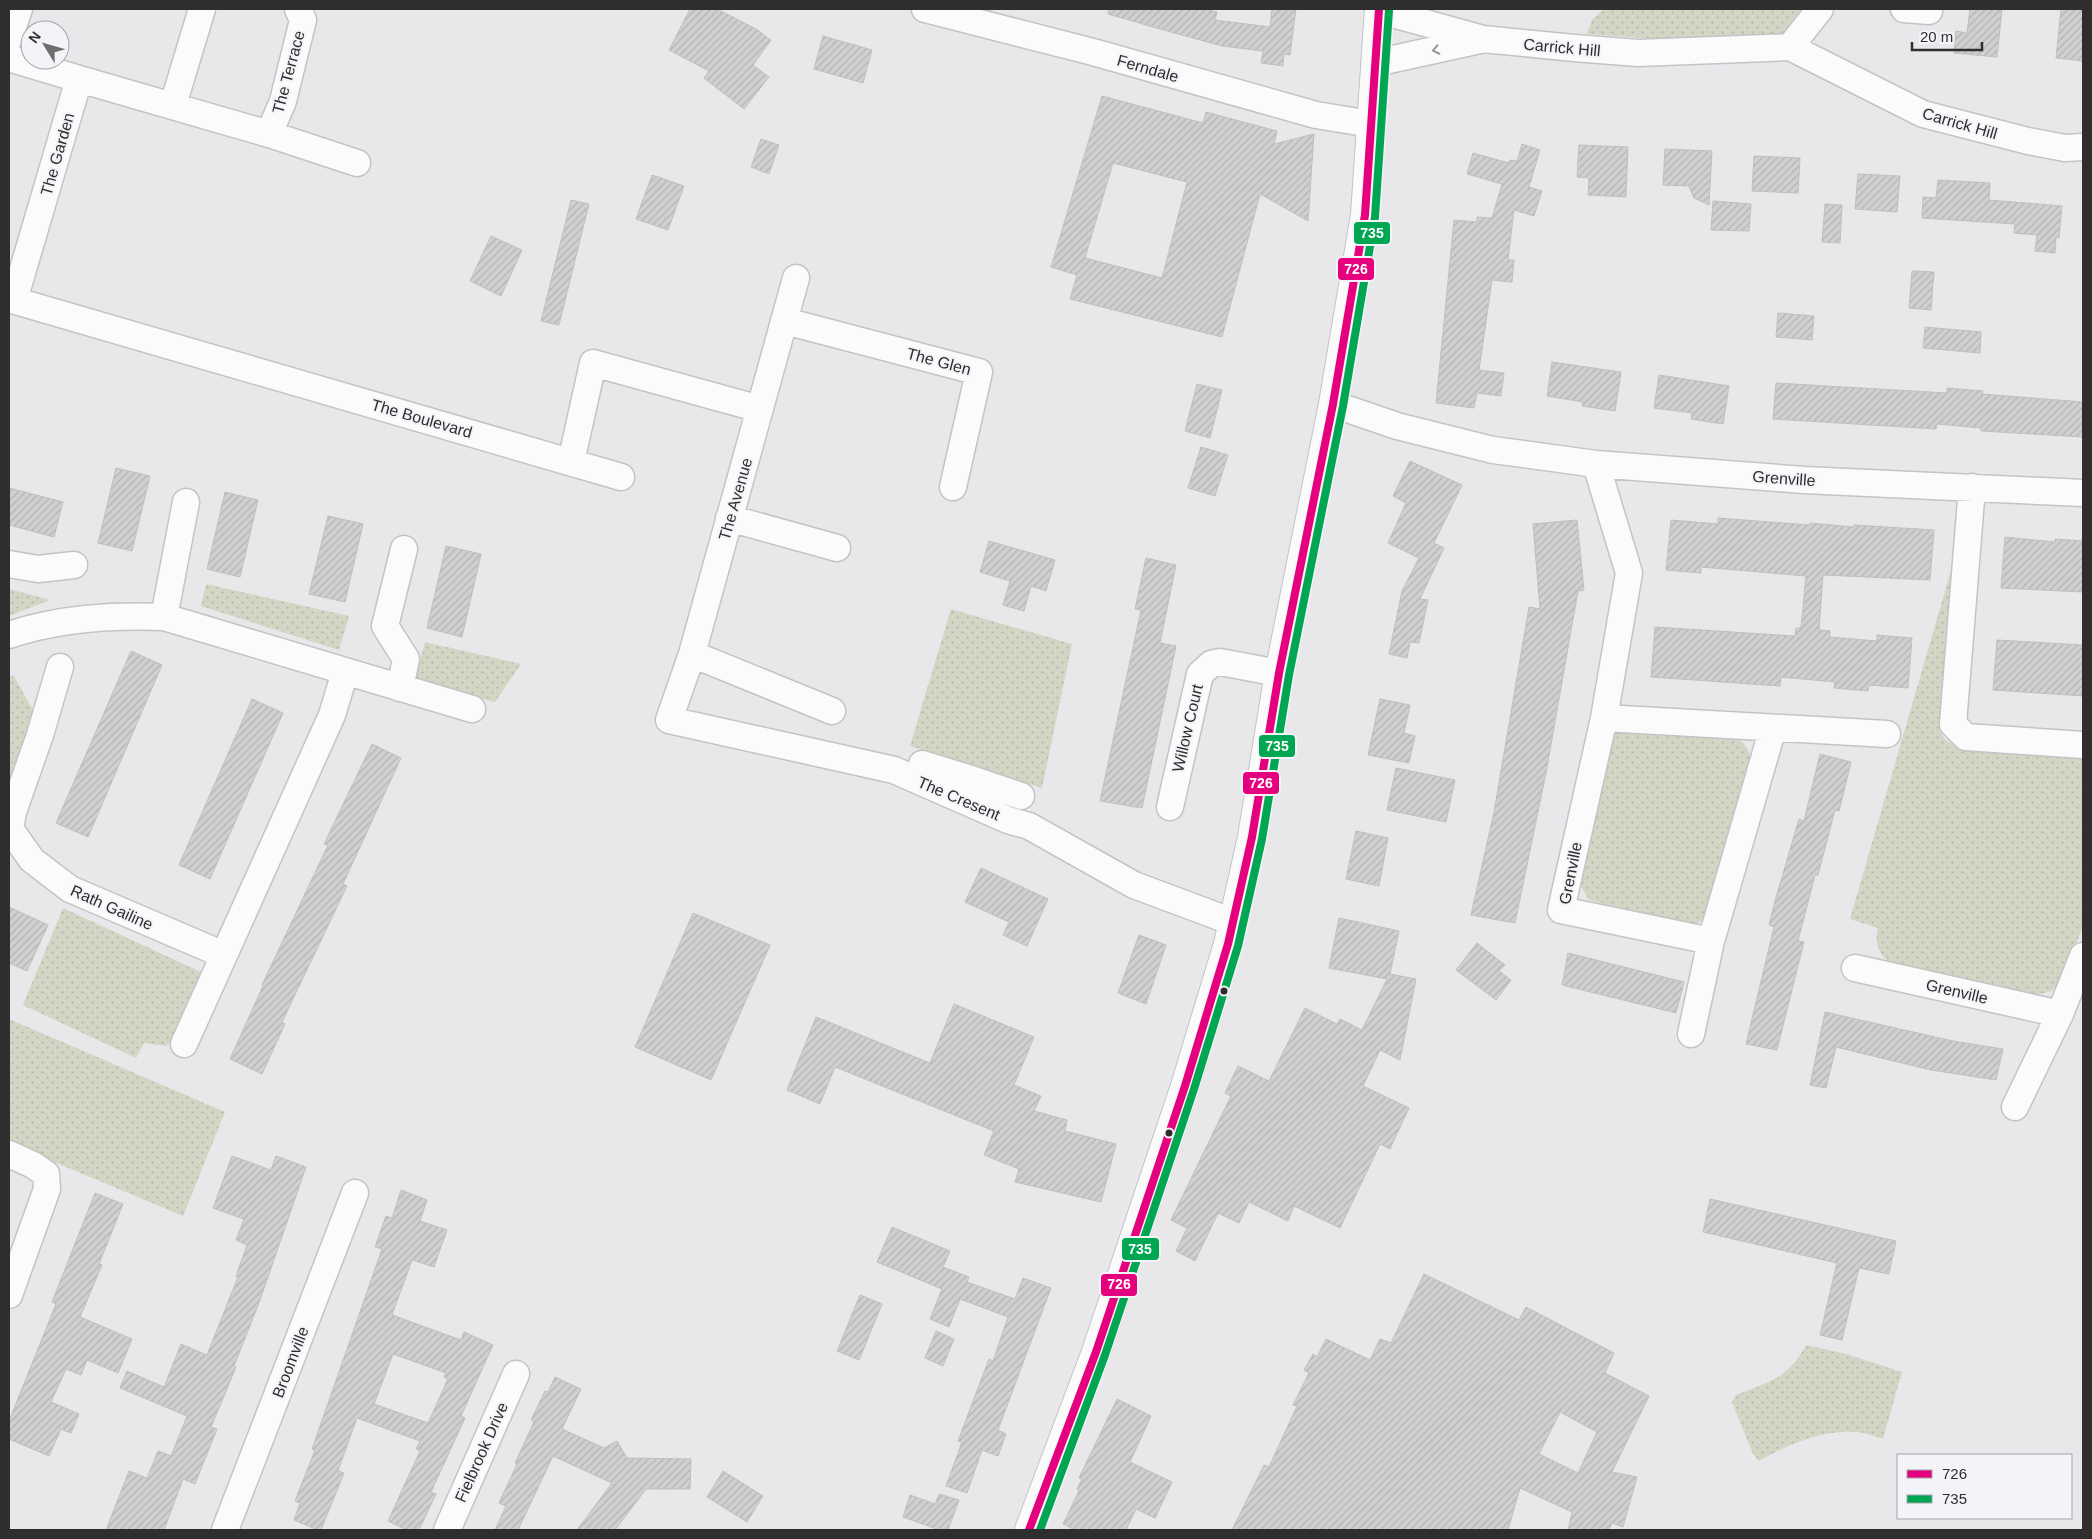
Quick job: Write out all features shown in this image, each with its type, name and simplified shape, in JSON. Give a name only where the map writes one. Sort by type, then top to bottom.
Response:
[{"type":"main road","points":[[1029,1530],[1096,1352],[1185,1086],[1233,922],[1252,837],[1279,673],[1333,404],[1365,215],[1378,10]]},
{"type":"street","points":[[9,39],[19,9]]},
{"type":"street","points":[[173,105],[202,9]]},
{"type":"street","name":"The Terrace","points":[[269,134],[283,100],[302,20],[298,9]]},
{"type":"street","name":"Ferndale","points":[[925,9],[1093,52],[1316,116],[1371,124]]},
{"type":"street","points":[[1790,47],[1820,9]]},
{"type":"street","name":"Carrick Hill","points":[[1378,10],[1483,39],[1638,53],[1790,47],[1923,114],[2028,141],[2065,148],[2083,146]]},
{"type":"street","name":"Carrick Hill","points":[[1375,63],[1483,39]]},
{"type":"street","points":[[9,58],[173,105],[357,163]]},
{"type":"street","name":"The Garden","points":[[11,299],[79,79]]},
{"type":"street","name":"The Avenue","points":[[669,720],[692,654],[796,278]]},
{"type":"street","name":"The Boulevard","points":[[11,299],[621,477]]},
{"type":"street","name":"The Glen","points":[[785,321],[979,372],[953,486]]},
{"type":"street","points":[[571,462],[593,363],[760,409]]},
{"type":"street","name":"Grenville","points":[[1333,404],[1397,426],[1493,450],[1596,464],[1804,480],[1972,486],[2083,493]]},
{"type":"street","name":"Grenville","points":[[1596,464],[1629,573],[1604,718],[1561,910],[1711,941]]},
{"type":"street","points":[[1972,486],[1953,724],[1966,736],[2083,745]]},
{"type":"street","points":[[164,617],[186,502]]},
{"type":"street","points":[[730,518],[837,548]]},
{"type":"street","points":[[400,688],[406,659],[385,626],[404,549]]},
{"type":"street","points":[[9,564],[38,569],[74,565]]},
{"type":"street","points":[[9,636],[75,620],[118,615],[164,617],[472,709]]},
{"type":"street","points":[[692,654],[832,711]]},
{"type":"street","name":"Willow Court","points":[[1170,807],[1200,674],[1210,664],[1220,662],[1279,673]]},
{"type":"street","name":"Rath Gailine","points":[[60,667],[40,735],[13,812],[10,830],[32,860],[70,889],[224,955]]},
{"type":"street","points":[[184,1044],[332,715],[345,672]]},
{"type":"street","points":[[1604,718],[1888,734]]},
{"type":"street","name":"The Cresent","points":[[669,720],[894,770],[967,790],[1008,820],[1029,826],[1134,885],[1233,922]]},
{"type":"street","points":[[1691,1034],[1711,941],[1773,728]]},
{"type":"street","points":[[922,764],[967,790],[1021,796]]},
{"type":"street","points":[[2015,1107],[2060,1014],[2083,956]]},
{"type":"street","name":"Grenville","points":[[1855,968],[2060,1014]]},
{"type":"street","points":[[9,1154],[33,1165],[46,1174],[47,1189],[9,1295]]},
{"type":"street","name":"Broomville","points":[[226,1530],[355,1193]]},
{"type":"street","name":"Fielbrook Drive","points":[[447,1530],[516,1374]]},
{"type":"green space","points":[[1604,9],[1801,9],[1773,47],[1587,34],[1592,20]]},
{"type":"green space","points":[[1954,560],[1940,729],[1945,739],[1972,750],[1990,753],[2083,755],[2083,926],[2063,979],[2052,991],[2032,996],[1893,965],[1881,954],[1877,944],[1878,928],[1850,919]]},
{"type":"green space","points":[[206,584],[349,616],[339,650],[201,606]]},
{"type":"green space","points":[[9,589],[50,600],[9,616]]},
{"type":"green space","points":[[951,609],[1072,644],[1042,788],[910,746]]},
{"type":"green space","points":[[425,642],[521,664],[495,702],[415,680]]},
{"type":"green space","points":[[13,675],[37,717],[9,784],[9,677]]},
{"type":"green space","points":[[1624,732],[1735,737],[1745,746],[1754,765],[1708,917],[1694,925],[1589,900],[1579,883],[1614,734]]},
{"type":"green space","points":[[63,908],[205,974],[178,1034],[166,1046],[144,1043],[136,1058],[23,1005]]},
{"type":"green space","points":[[9,1019],[225,1112],[183,1216],[9,1143]]},
{"type":"green space","points":[[1806,1345],[1846,1354],[1902,1372],[1883,1439],[1859,1432],[1830,1433],[1805,1439],[1759,1461],[1753,1454],[1732,1402],[1736,1395],[1777,1378],[1785,1372]]},
{"type":"building","points":[[690,9],[717,9],[756,29],[771,40],[753,65],[769,77],[744,109],[704,78],[709,71],[669,50]]},
{"type":"building","points":[[1109,9],[1203,9],[1217,12],[1215,20],[1270,27],[1272,9],[1296,9],[1290,55],[1284,54],[1283,66],[1261,63],[1263,51],[1222,46],[1108,14]]},
{"type":"building","points":[[1970,9],[2002,9],[1997,57],[1954,53],[1956,31],[1967,33]]},
{"type":"building","points":[[2061,9],[2083,9],[2083,61],[2056,58]]},
{"type":"building","points":[[823,36],[872,50],[863,83],[814,69]]},
{"type":"building","points":[[1102,96],[1203,123],[1206,112],[1277,131],[1274,144],[1314,134],[1308,221],[1260,194],[1222,337],[1070,299],[1077,275],[1051,267]],"holes":[[[1113,163],[1187,182],[1162,278],[1085,258]]]},
{"type":"building","points":[[761,139],[779,145],[769,174],[751,167]]},
{"type":"building","points":[[1522,144],[1540,150],[1529,187],[1542,191],[1534,216],[1514,210],[1508,260],[1514,260],[1512,282],[1492,280],[1479,370],[1504,373],[1501,396],[1477,393],[1474,408],[1436,403],[1454,220],[1477,222],[1477,217],[1492,218],[1502,184],[1467,174],[1473,153],[1509,163],[1510,160],[1517,161]]},
{"type":"building","points":[[1579,145],[1628,147],[1626,197],[1588,195],[1589,178],[1577,177]]},
{"type":"building","points":[[1665,149],[1712,151],[1709,205],[1694,198],[1689,186],[1663,185]]},
{"type":"building","points":[[1754,156],[1800,158],[1798,193],[1752,191]]},
{"type":"building","points":[[1858,174],[1900,176],[1897,212],[1855,209]]},
{"type":"building","points":[[652,175],[684,186],[668,230],[636,219]]},
{"type":"building","points":[[1938,180],[1990,183],[1989,200],[2062,206],[2059,238],[2056,237],[2055,253],[2035,251],[2037,235],[2014,233],[2015,224],[1922,218],[1923,197],[1936,198]]},
{"type":"building","points":[[571,200],[589,204],[559,325],[541,321]]},
{"type":"building","points":[[1713,201],[1751,204],[1749,231],[1711,230]]},
{"type":"building","points":[[1825,204],[1842,205],[1840,243],[1822,242]]},
{"type":"building","points":[[491,236],[522,250],[501,296],[470,281]]},
{"type":"building","points":[[1912,271],[1934,272],[1931,310],[1909,308]]},
{"type":"building","points":[[1778,313],[1814,316],[1812,340],[1776,337]]},
{"type":"building","points":[[1925,327],[1981,332],[1980,353],[1923,348]]},
{"type":"building","points":[[1552,362],[1621,372],[1615,411],[1582,406],[1583,402],[1547,396]]},
{"type":"building","points":[[1659,375],[1729,386],[1723,424],[1691,419],[1692,413],[1654,408]]},
{"type":"building","points":[[1776,383],[1947,393],[1947,388],[1983,391],[1982,394],[2083,402],[2083,437],[1981,431],[1981,428],[1937,424],[1936,429],[1773,419]]},
{"type":"building","points":[[1197,384],[1222,390],[1210,438],[1185,431]]},
{"type":"building","points":[[1201,447],[1228,455],[1215,496],[1188,488]]},
{"type":"building","points":[[1410,461],[1462,485],[1434,543],[1444,548],[1420,599],[1428,600],[1419,643],[1410,642],[1407,658],[1389,654],[1402,591],[1419,558],[1388,543],[1406,503],[1393,496]]},
{"type":"building","points":[[116,468],[150,476],[132,551],[98,543]]},
{"type":"building","points":[[9,488],[63,502],[54,537],[9,525]]},
{"type":"building","points":[[225,492],[258,500],[240,577],[207,569]]},
{"type":"building","points":[[328,516],[363,524],[345,602],[309,594]]},
{"type":"building","points":[[1718,518],[1810,525],[1810,523],[1854,527],[1854,525],[1934,530],[1930,580],[1823,575],[1819,630],[1830,631],[1830,637],[1877,641],[1877,635],[1912,638],[1908,688],[1869,685],[1868,691],[1834,688],[1835,682],[1781,677],[1780,686],[1651,677],[1655,627],[1795,636],[1796,628],[1801,628],[1806,576],[1701,567],[1701,573],[1666,570],[1671,520],[1718,524]]},
{"type":"building","points":[[1577,520],[1584,590],[1578,591],[1546,773],[1515,923],[1471,915],[1494,812],[1529,607],[1540,609],[1533,524]]},
{"type":"building","points":[[2005,537],[2055,542],[2055,539],[2083,541],[2083,592],[2001,588]]},
{"type":"building","points":[[989,541],[1055,560],[1046,591],[1031,586],[1024,611],[1003,605],[1010,581],[980,572]]},
{"type":"building","points":[[446,546],[481,554],[462,637],[427,628]]},
{"type":"building","points":[[1146,558],[1176,565],[1160,643],[1176,646],[1142,808],[1100,801],[1141,610],[1135,609]]},
{"type":"building","points":[[1997,640],[2083,645],[2083,696],[1993,690]]},
{"type":"building","points":[[131,651],[162,665],[88,837],[56,823]]},
{"type":"building","points":[[252,699],[283,713],[210,879],[179,865]]},
{"type":"building","points":[[1380,699],[1410,705],[1404,733],[1415,736],[1409,763],[1368,755]]},
{"type":"building","points":[[372,744],[401,758],[343,884],[347,886],[282,1022],[285,1024],[262,1074],[230,1059],[262,985],[328,845],[324,844]]},
{"type":"building","points":[[1820,754],[1851,762],[1839,811],[1835,810],[1818,875],[1815,875],[1798,941],[1804,942],[1777,1050],[1746,1044],[1774,927],[1769,925],[1775,901],[1799,819],[1804,821]]},
{"type":"building","points":[[1396,768],[1455,780],[1446,822],[1387,810]]},
{"type":"building","points":[[1356,831],[1388,838],[1379,886],[1346,879]]},
{"type":"building","points":[[981,868],[1048,899],[1027,946],[1003,935],[1009,922],[965,902]]},
{"type":"building","points":[[9,907],[48,925],[27,971],[9,963]]},
{"type":"building","points":[[693,913],[770,945],[711,1080],[635,1047]]},
{"type":"building","points":[[1339,918],[1399,931],[1390,974],[1416,979],[1400,1060],[1380,1050],[1363,1086],[1409,1108],[1390,1149],[1380,1144],[1340,1228],[1294,1206],[1288,1221],[1249,1202],[1239,1223],[1218,1213],[1195,1261],[1176,1251],[1187,1228],[1171,1220],[1231,1096],[1225,1093],[1238,1066],[1269,1081],[1305,1008],[1337,1024],[1340,1019],[1362,1030],[1387,979],[1329,968]]},
{"type":"building","points":[[1139,935],[1166,945],[1146,1004],[1118,993]]},
{"type":"building","points":[[1477,943],[1505,965],[1499,971],[1511,980],[1496,1000],[1456,970]]},
{"type":"building","points":[[1568,953],[1684,982],[1676,1013],[1562,985]]},
{"type":"building","points":[[954,1004],[1034,1037],[1014,1085],[1041,1096],[1034,1111],[1067,1120],[1065,1131],[1116,1144],[1101,1202],[1015,1182],[1019,1169],[984,1155],[994,1131],[835,1067],[820,1104],[787,1090],[816,1017],[930,1063]]},
{"type":"building","points":[[1825,1012],[1953,1041],[2003,1049],[1996,1080],[1931,1070],[1836,1047],[1826,1088],[1810,1085]]},
{"type":"building","points":[[232,1156],[271,1170],[276,1156],[306,1167],[259,1303],[234,1366],[236,1367],[211,1427],[217,1429],[195,1484],[183,1479],[164,1530],[106,1530],[129,1471],[147,1478],[158,1451],[171,1456],[187,1416],[120,1388],[127,1371],[164,1387],[181,1344],[207,1355],[238,1277],[236,1276],[247,1245],[236,1240],[244,1219],[213,1208]]},
{"type":"building","points":[[401,1190],[427,1200],[420,1221],[447,1230],[434,1267],[412,1260],[392,1315],[461,1340],[464,1332],[493,1345],[461,1416],[465,1418],[431,1492],[436,1494],[419,1530],[407,1530],[388,1521],[420,1451],[416,1449],[420,1441],[357,1418],[338,1471],[344,1473],[321,1530],[318,1530],[294,1520],[300,1503],[295,1501],[315,1450],[312,1449],[382,1249],[375,1247],[386,1216],[392,1218]],"holes":[[[393,1354],[446,1373],[444,1377],[448,1379],[428,1423],[374,1404]]]},
{"type":"building","points":[[95,1193],[123,1204],[99,1264],[102,1265],[80,1317],[132,1339],[118,1373],[87,1360],[81,1375],[66,1369],[51,1402],[79,1414],[71,1433],[61,1429],[49,1456],[9,1439],[9,1421],[56,1304],[52,1302]]},
{"type":"building","points":[[1710,1199],[1896,1241],[1889,1274],[1859,1268],[1842,1340],[1820,1335],[1837,1263],[1703,1232]]},
{"type":"building","points":[[892,1227],[950,1251],[943,1267],[969,1277],[967,1282],[1015,1299],[1023,1278],[1051,1288],[998,1430],[1006,1434],[998,1456],[982,1450],[967,1493],[946,1486],[962,1442],[958,1441],[989,1359],[993,1361],[1008,1317],[960,1299],[949,1327],[930,1319],[942,1289],[877,1262]]},
{"type":"building","points":[[1424,1274],[1519,1320],[1526,1307],[1614,1353],[1605,1373],[1649,1396],[1612,1472],[1637,1477],[1623,1527],[1612,1523],[1609,1530],[1568,1530],[1572,1512],[1520,1488],[1508,1530],[1232,1530],[1264,1465],[1269,1467],[1297,1406],[1293,1405],[1309,1373],[1304,1370],[1313,1354],[1317,1357],[1326,1339],[1370,1360],[1380,1339],[1391,1343]],"holes":[[[1560,1412],[1597,1432],[1578,1473],[1539,1454]]]},
{"type":"building","points":[[860,1295],[882,1304],[859,1360],[837,1351]]},
{"type":"building","points":[[936,1331],[954,1339],[943,1366],[925,1358]]},
{"type":"building","points":[[555,1377],[581,1389],[562,1429],[604,1448],[617,1441],[627,1458],[691,1459],[690,1489],[646,1489],[615,1530],[577,1530],[612,1483],[553,1456],[518,1530],[495,1530],[506,1506],[499,1503],[534,1422],[531,1420],[545,1391],[548,1392]]},
{"type":"building","points":[[1117,1399],[1151,1416],[1130,1462],[1172,1482],[1155,1518],[1136,1509],[1126,1530],[1075,1530],[1063,1524],[1079,1491],[1077,1489],[1082,1479],[1079,1478]]},
{"type":"building","points":[[723,1471],[763,1496],[747,1522],[707,1497]]},
{"type":"building","points":[[939,1494],[959,1500],[948,1530],[939,1530],[903,1517],[910,1495],[935,1504]]},
{"type":"transit line","name":"726","points":[[1029,1530],[1096,1352],[1185,1086],[1228,944],[1252,837],[1279,673],[1333,404],[1365,215],[1379,9]]},
{"type":"transit line","name":"735","points":[[1040,1530],[1105,1355],[1194,1089],[1238,946],[1262,839],[1289,675],[1343,406],[1375,217],[1389,10]]}]
